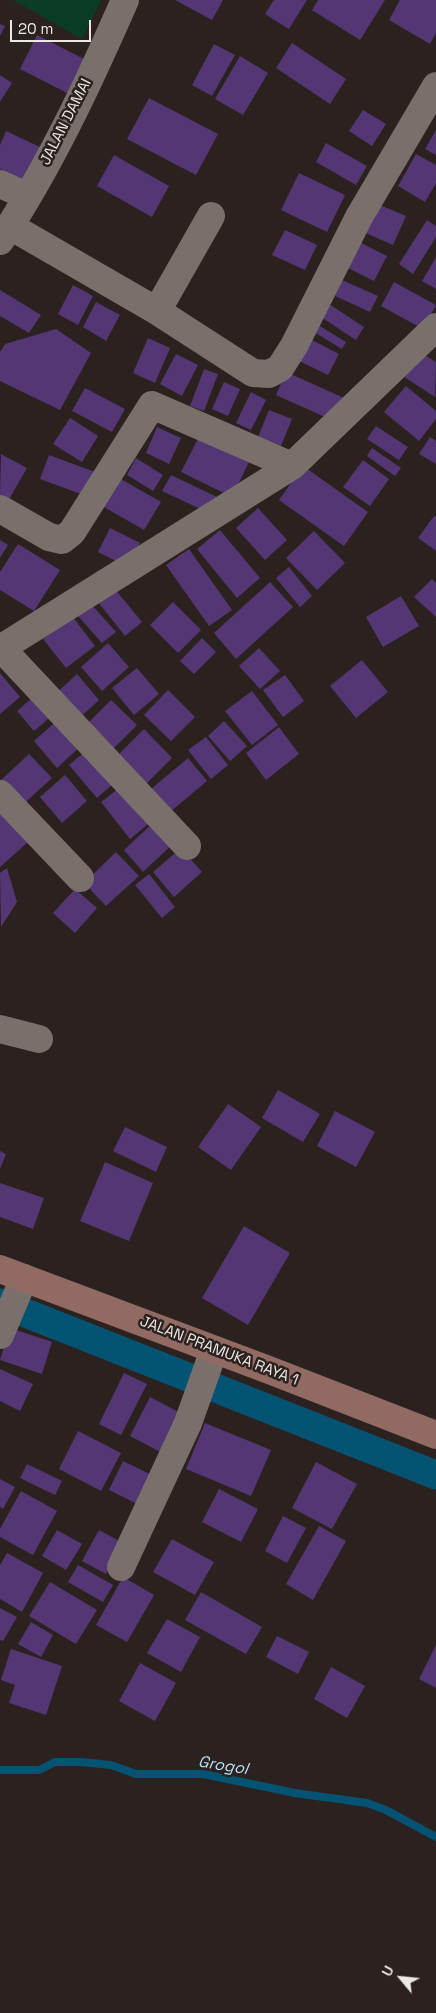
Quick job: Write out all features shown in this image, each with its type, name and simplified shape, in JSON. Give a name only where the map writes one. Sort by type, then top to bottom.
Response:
[{"type":"main road","name":"JALAN PRAMUKA RAYA 1","points":[[13,1283],[214,1350],[436,1435]]},
{"type":"street","name":"JALAN DAMAI","points":[[5,233],[45,165],[126,0]]},
{"type":"street","points":[[5,233],[157,312],[253,373],[269,374],[280,368],[294,346],[358,217],[436,86]]},
{"type":"street","points":[[0,184],[27,196]]},
{"type":"street","points":[[157,312],[211,216]]},
{"type":"street","points":[[187,846],[1,649],[292,466],[436,327]]},
{"type":"street","points":[[0,508],[49,537],[62,540],[72,532],[152,405],[292,466]]},
{"type":"street","points":[[0,794],[80,878]]},
{"type":"street","points":[[0,1029],[40,1039]]},
{"type":"street","points":[[1,1332],[13,1283]]},
{"type":"street","points":[[121,1567],[188,1422],[214,1350]]},
{"type":"green space","points":[[13,0],[101,0],[82,39]]},
{"type":"building","points":[[175,0],[223,0],[212,20]]},
{"type":"building","points":[[274,0],[307,0],[289,29],[265,14]]},
{"type":"building","points":[[318,0],[385,0],[360,40],[312,10]]},
{"type":"building","points":[[400,0],[436,0],[436,33],[430,44],[389,20]]},
{"type":"building","points":[[0,24],[5,26],[0,36]]},
{"type":"building","points":[[37,35],[84,59],[67,93],[20,69]]},
{"type":"building","points":[[292,43],[346,79],[330,104],[276,68]]},
{"type":"building","points":[[214,44],[235,55],[212,96],[192,85]]},
{"type":"building","points":[[240,56],[268,73],[243,115],[215,99]]},
{"type":"building","points":[[0,75],[12,83],[0,102]]},
{"type":"building","points":[[149,98],[218,134],[196,175],[127,139]]},
{"type":"building","points":[[363,110],[386,124],[372,146],[349,131]]},
{"type":"building","points":[[436,130],[436,155],[425,149]]},
{"type":"building","points":[[6,131],[42,148],[27,181],[0,169],[0,145]]},
{"type":"building","points":[[326,143],[367,166],[356,185],[316,162]]},
{"type":"building","points":[[416,154],[436,165],[436,183],[425,202],[398,186]]},
{"type":"building","points":[[114,155],[169,186],[152,217],[97,186]]},
{"type":"building","points":[[299,173],[345,195],[327,232],[281,210]]},
{"type":"building","points":[[373,202],[406,216],[393,245],[361,231]]},
{"type":"building","points":[[427,220],[436,226],[436,237],[413,274],[399,264]]},
{"type":"building","points":[[285,230],[317,245],[305,270],[272,255]]},
{"type":"building","points":[[357,241],[387,256],[374,281],[344,266]]},
{"type":"building","points":[[436,257],[436,289],[422,281]]},
{"type":"building","points":[[342,280],[378,296],[370,312],[335,296]]},
{"type":"building","points":[[394,282],[436,305],[423,329],[381,306]]},
{"type":"building","points":[[73,285],[93,296],[78,325],[58,314]]},
{"type":"building","points":[[0,290],[41,315],[29,333],[0,316]]},
{"type":"building","points":[[96,302],[120,315],[106,341],[83,327]]},
{"type":"building","points":[[329,304],[364,327],[356,340],[321,317]]},
{"type":"building","points":[[318,325],[346,342],[342,349],[314,332]]},
{"type":"building","points":[[56,329],[91,353],[60,410],[0,381],[0,352],[5,344]]},
{"type":"building","points":[[306,337],[339,354],[328,375],[295,359]]},
{"type":"building","points":[[148,338],[170,348],[155,383],[133,373]]},
{"type":"building","points":[[420,352],[436,362],[435,397],[404,377]]},
{"type":"building","points":[[176,354],[198,365],[182,396],[160,384]]},
{"type":"building","points":[[204,369],[218,374],[204,411],[190,406]]},
{"type":"building","points":[[286,372],[344,398],[334,421],[276,395]]},
{"type":"building","points":[[224,382],[240,389],[228,416],[212,409]]},
{"type":"building","points":[[406,386],[436,411],[436,419],[419,441],[384,412]]},
{"type":"building","points":[[85,388],[125,409],[112,432],[72,411]]},
{"type":"building","points":[[251,392],[266,400],[251,430],[236,423]]},
{"type":"building","points":[[269,410],[292,419],[281,446],[258,437]]},
{"type":"building","points":[[70,418],[98,436],[82,462],[53,444]]},
{"type":"building","points":[[376,426],[408,447],[399,460],[367,439]]},
{"type":"building","points":[[157,427],[181,438],[169,464],[146,453]]},
{"type":"building","points":[[200,435],[250,460],[232,497],[181,472]]},
{"type":"building","points":[[430,437],[436,441],[436,464],[419,454]]},
{"type":"building","points":[[372,448],[401,468],[395,476],[367,456]]},
{"type":"building","points":[[1,454],[27,468],[8,501],[0,496]]},
{"type":"building","points":[[49,455],[95,472],[86,496],[40,479]]},
{"type":"building","points":[[136,458],[163,475],[153,491],[127,475]]},
{"type":"building","points":[[363,460],[389,479],[370,506],[343,487]]},
{"type":"building","points":[[303,466],[368,512],[344,546],[279,500]]},
{"type":"building","points":[[171,475],[219,498],[211,514],[162,491]]},
{"type":"building","points":[[121,479],[161,502],[144,530],[104,507]]},
{"type":"building","points":[[258,508],[287,540],[265,560],[236,528]]},
{"type":"building","points":[[434,516],[436,517],[436,551],[418,538]]},
{"type":"building","points":[[110,528],[140,543],[128,567],[98,552]]},
{"type":"building","points":[[220,530],[260,578],[237,598],[197,549]]},
{"type":"building","points":[[314,531],[345,563],[317,590],[286,558]]},
{"type":"building","points":[[0,540],[8,545],[0,558]]},
{"type":"building","points":[[18,544],[60,570],[34,611],[0,590],[0,572]]},
{"type":"building","points":[[189,549],[232,610],[209,626],[166,565]]},
{"type":"building","points":[[289,567],[312,596],[300,607],[276,578]]},
{"type":"building","points":[[432,579],[436,583],[436,617],[414,597]]},
{"type":"building","points":[[270,582],[293,607],[236,659],[214,633]]},
{"type":"building","points":[[114,588],[142,622],[125,636],[98,602]]},
{"type":"building","points":[[401,596],[419,626],[383,647],[366,617]]},
{"type":"building","points":[[173,602],[201,630],[178,653],[150,625]]},
{"type":"building","points":[[91,604],[116,632],[102,643],[78,616]]},
{"type":"building","points":[[72,616],[95,646],[66,668],[43,639]]},
{"type":"building","points":[[202,638],[216,652],[194,674],[180,661]]},
{"type":"building","points":[[108,643],[129,667],[102,691],[81,667]]},
{"type":"building","points":[[259,648],[280,671],[260,689],[239,666]]},
{"type":"building","points":[[362,660],[388,692],[356,718],[330,686]]},
{"type":"building","points":[[137,668],[159,694],[134,715],[112,688]]},
{"type":"building","points":[[0,673],[20,697],[0,714]]},
{"type":"building","points":[[77,674],[99,700],[76,721],[53,696]]},
{"type":"building","points":[[285,675],[304,701],[283,717],[263,690]]},
{"type":"building","points":[[168,690],[195,717],[171,741],[144,715]]},
{"type":"building","points":[[252,691],[278,725],[252,745],[225,711]]},
{"type":"building","points":[[39,692],[56,712],[34,731],[17,711]]},
{"type":"building","points":[[111,700],[137,725],[109,753],[83,728]]},
{"type":"building","points":[[60,718],[83,744],[57,768],[34,741]]},
{"type":"building","points":[[224,721],[247,746],[230,761],[208,736]]},
{"type":"building","points":[[279,727],[299,754],[266,780],[246,753]]},
{"type":"building","points":[[144,729],[172,758],[142,788],[114,759]]},
{"type":"building","points":[[206,737],[228,765],[211,779],[188,750]]},
{"type":"building","points":[[92,746],[119,779],[97,798],[69,765]]},
{"type":"building","points":[[29,754],[52,778],[18,809],[0,781]]},
{"type":"building","points":[[188,758],[207,781],[164,817],[145,794]]},
{"type":"building","points":[[65,775],[87,801],[62,823],[40,797]]},
{"type":"building","points":[[123,785],[152,821],[130,839],[101,802]]},
{"type":"building","points":[[0,812],[28,842],[0,867]]},
{"type":"building","points":[[156,820],[175,842],[143,872],[124,850]]},
{"type":"building","points":[[181,848],[202,872],[174,897],[153,872]]},
{"type":"building","points":[[116,852],[139,876],[106,906],[84,883]]},
{"type":"building","points":[[7,868],[17,902],[1,927],[0,873]]},
{"type":"building","points":[[149,874],[175,907],[162,918],[135,885]]},
{"type":"building","points":[[75,889],[97,908],[75,933],[53,913]]},
{"type":"building","points":[[278,1090],[320,1114],[303,1142],[262,1118]]},
{"type":"building","points":[[228,1104],[261,1127],[231,1170],[198,1147]]},
{"type":"building","points":[[335,1111],[375,1132],[356,1167],[317,1146]]},
{"type":"building","points":[[125,1127],[167,1147],[156,1172],[113,1151]]},
{"type":"building","points":[[0,1151],[6,1154],[0,1169]]},
{"type":"building","points":[[105,1162],[153,1183],[129,1241],[80,1221]]},
{"type":"building","points":[[0,1183],[44,1198],[33,1229],[0,1217]]},
{"type":"building","points":[[244,1226],[290,1253],[248,1325],[202,1298]]},
{"type":"building","points":[[10,1328],[52,1342],[42,1374],[0,1360]]},
{"type":"building","points":[[0,1369],[33,1384],[20,1411],[0,1401]]},
{"type":"building","points":[[124,1373],[147,1384],[121,1435],[99,1424]]},
{"type":"building","points":[[150,1397],[188,1417],[168,1456],[130,1436]]},
{"type":"building","points":[[205,1423],[271,1450],[251,1496],[186,1469]]},
{"type":"building","points":[[78,1431],[121,1453],[101,1491],[59,1469]]},
{"type":"building","points":[[123,1461],[158,1478],[143,1507],[109,1490]]},
{"type":"building","points":[[316,1462],[357,1484],[332,1529],[292,1508]]},
{"type":"building","points":[[27,1464],[62,1481],[55,1495],[20,1478]]},
{"type":"building","points":[[0,1479],[15,1487],[3,1509],[0,1507]]},
{"type":"building","points":[[219,1489],[258,1509],[241,1542],[202,1522]]},
{"type":"building","points":[[21,1491],[57,1511],[33,1555],[0,1537],[0,1529]]},
{"type":"building","points":[[283,1516],[306,1528],[287,1563],[265,1551]]},
{"type":"building","points":[[319,1526],[346,1541],[313,1600],[286,1584]]},
{"type":"building","points":[[57,1530],[82,1544],[66,1570],[42,1556]]},
{"type":"building","points":[[99,1530],[123,1543],[106,1574],[82,1561]]},
{"type":"building","points":[[172,1539],[214,1562],[195,1595],[153,1572]]},
{"type":"building","points":[[7,1553],[43,1573],[22,1612],[0,1599],[0,1565]]},
{"type":"building","points":[[78,1565],[113,1585],[103,1602],[68,1582]]},
{"type":"building","points":[[123,1577],[154,1595],[127,1642],[96,1625]]},
{"type":"building","points":[[50,1582],[97,1610],[76,1644],[29,1616]]},
{"type":"building","points":[[201,1592],[262,1627],[246,1654],[185,1620]]},
{"type":"building","points":[[0,1608],[17,1617],[3,1641],[0,1640]]},
{"type":"building","points":[[167,1619],[200,1637],[181,1672],[147,1653]]},
{"type":"building","points":[[31,1622],[53,1635],[41,1657],[18,1644]]},
{"type":"building","points":[[277,1636],[309,1652],[298,1674],[266,1657]]},
{"type":"building","points":[[436,1645],[436,1688],[419,1679]]},
{"type":"building","points":[[11,1649],[62,1666],[46,1715],[9,1703],[15,1685],[1,1680]]},
{"type":"building","points":[[140,1663],[176,1683],[155,1721],[119,1701]]},
{"type":"building","points":[[331,1667],[365,1686],[347,1718],[314,1699]]},
{"type":"waterway","points":[[0,1303],[436,1475]]},
{"type":"waterway","name":"Grogol","points":[[0,1770],[39,1770],[55,1762],[81,1762],[111,1765],[136,1774],[203,1774],[295,1793],[367,1803],[386,1810],[436,1837]]}]
